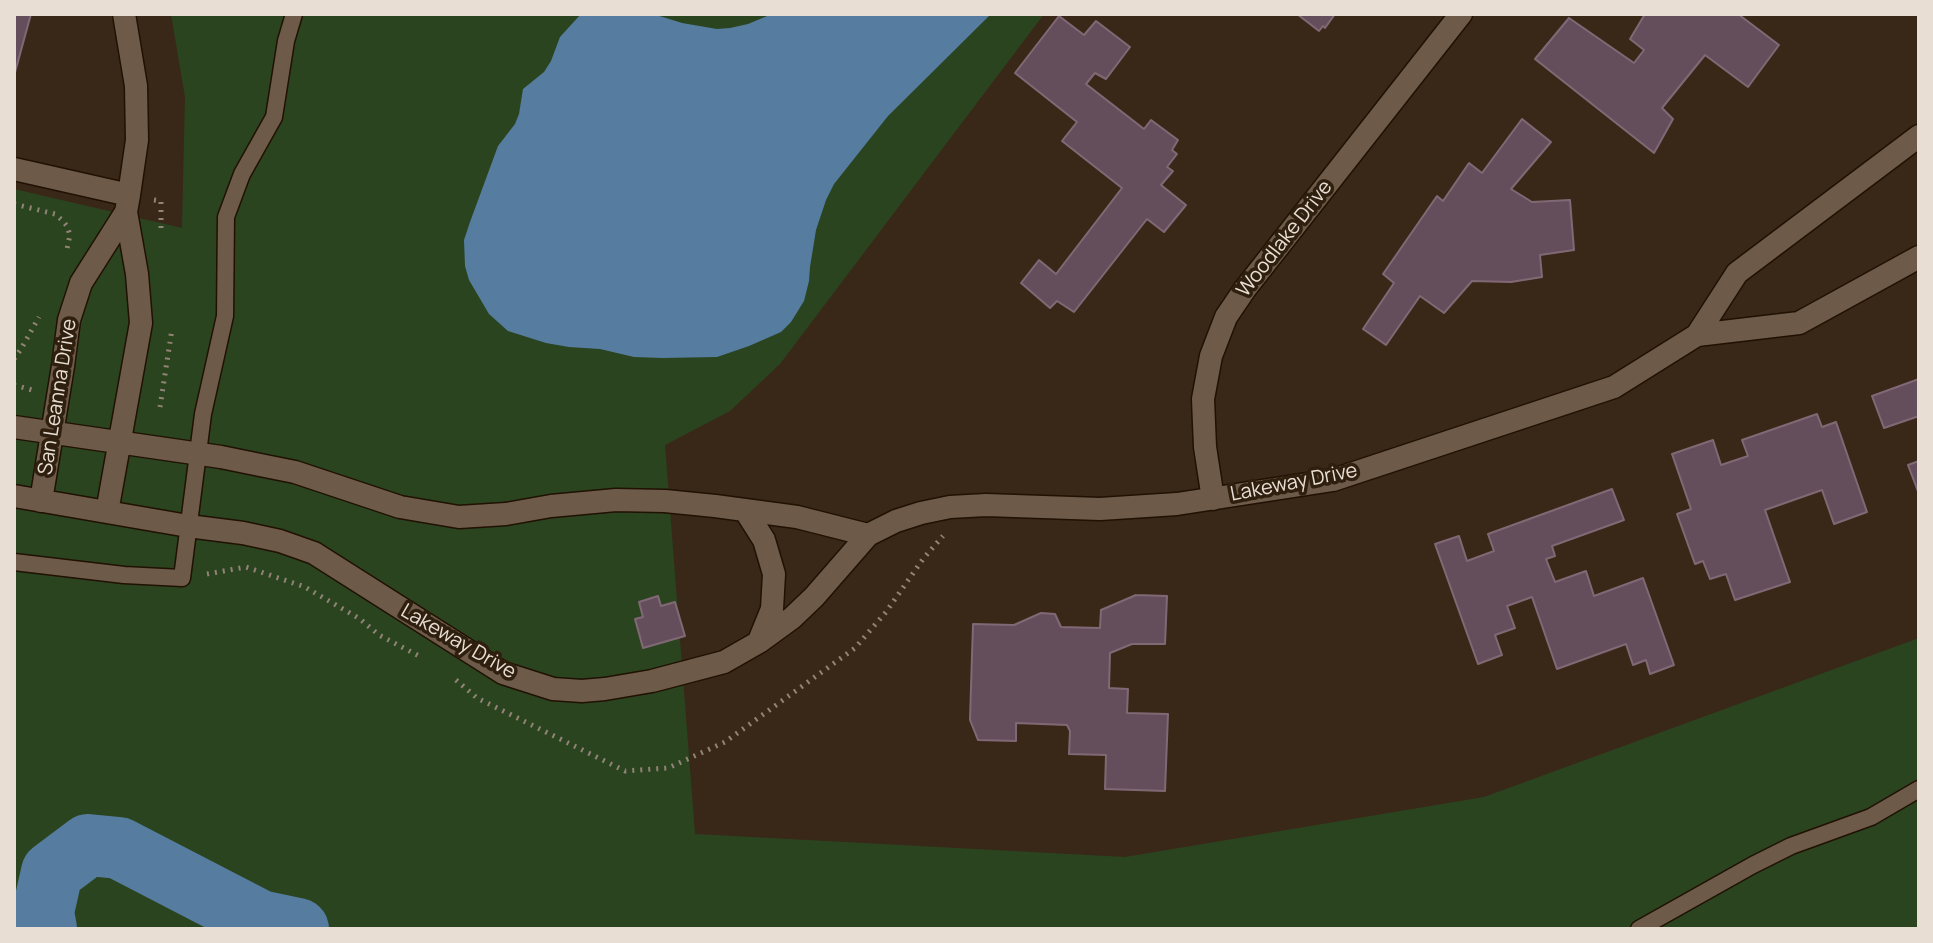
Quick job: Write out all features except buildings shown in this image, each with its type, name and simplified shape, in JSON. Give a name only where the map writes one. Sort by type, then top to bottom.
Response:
[{"type":"street","name":"San Leanna Drive","points":[[107,512],[141,323],[127,203],[137,140],[136,86],[124,14]]},
{"type":"street","name":"Woodlake Drive","points":[[1213,499],[1205,447],[1203,399],[1211,356],[1226,317],[1461,14]]},
{"type":"street","name":"Lakeway Drive","points":[[14,496],[243,533],[314,553],[503,673],[553,689],[582,691],[652,681],[724,662],[759,642],[814,597],[868,535],[921,513],[950,507],[986,505],[1100,509],[1177,504],[1333,480],[1614,387],[1697,335],[1737,273],[1919,136]]},
{"type":"street","points":[[14,169],[127,203]]},
{"type":"street","name":"San Leanna Drive","points":[[41,501],[69,320],[81,283],[127,203]]},
{"type":"street","name":"Lakeway Drive","points":[[1697,335],[1799,323],[1919,257]]},
{"type":"street","points":[[14,427],[197,453],[295,472],[400,507],[459,517],[616,500],[665,501],[797,517],[868,535]]},
{"type":"street","points":[[745,510],[764,540],[774,574],[772,609],[759,642]]},
{"type":"lane","points":[[14,562],[124,575],[182,578],[207,390],[225,316],[226,217],[242,174],[274,117],[286,41],[294,14]]},
{"type":"lane","points":[[1639,929],[1791,846],[1871,817],[1919,789]]},
{"type":"path","points":[[14,204],[55,214],[62,220],[70,235],[63,261]]},
{"type":"path","points":[[14,359],[41,311]]},
{"type":"path","points":[[14,385],[37,391]]},
{"type":"path","points":[[870,630],[923,559],[949,530]]},
{"type":"green space","points":[[171,14],[1044,14],[780,364],[730,411],[665,445],[695,834],[1125,857],[1484,797],[1919,638],[1919,929],[14,929],[14,189],[182,228],[185,97]]},
{"type":"water","points":[[581,14],[653,14],[717,29],[748,24],[772,14],[991,14],[888,116],[834,184],[816,230],[804,301],[791,322],[781,332],[717,357],[662,358],[634,357],[600,349],[546,343],[508,331],[489,314],[469,280],[465,266],[464,240],[498,146],[519,114],[523,89],[544,72],[560,37]]},
{"type":"waterway","points":[[46,929],[43,912],[52,872],[88,845],[119,848],[260,921],[298,929]]}]
